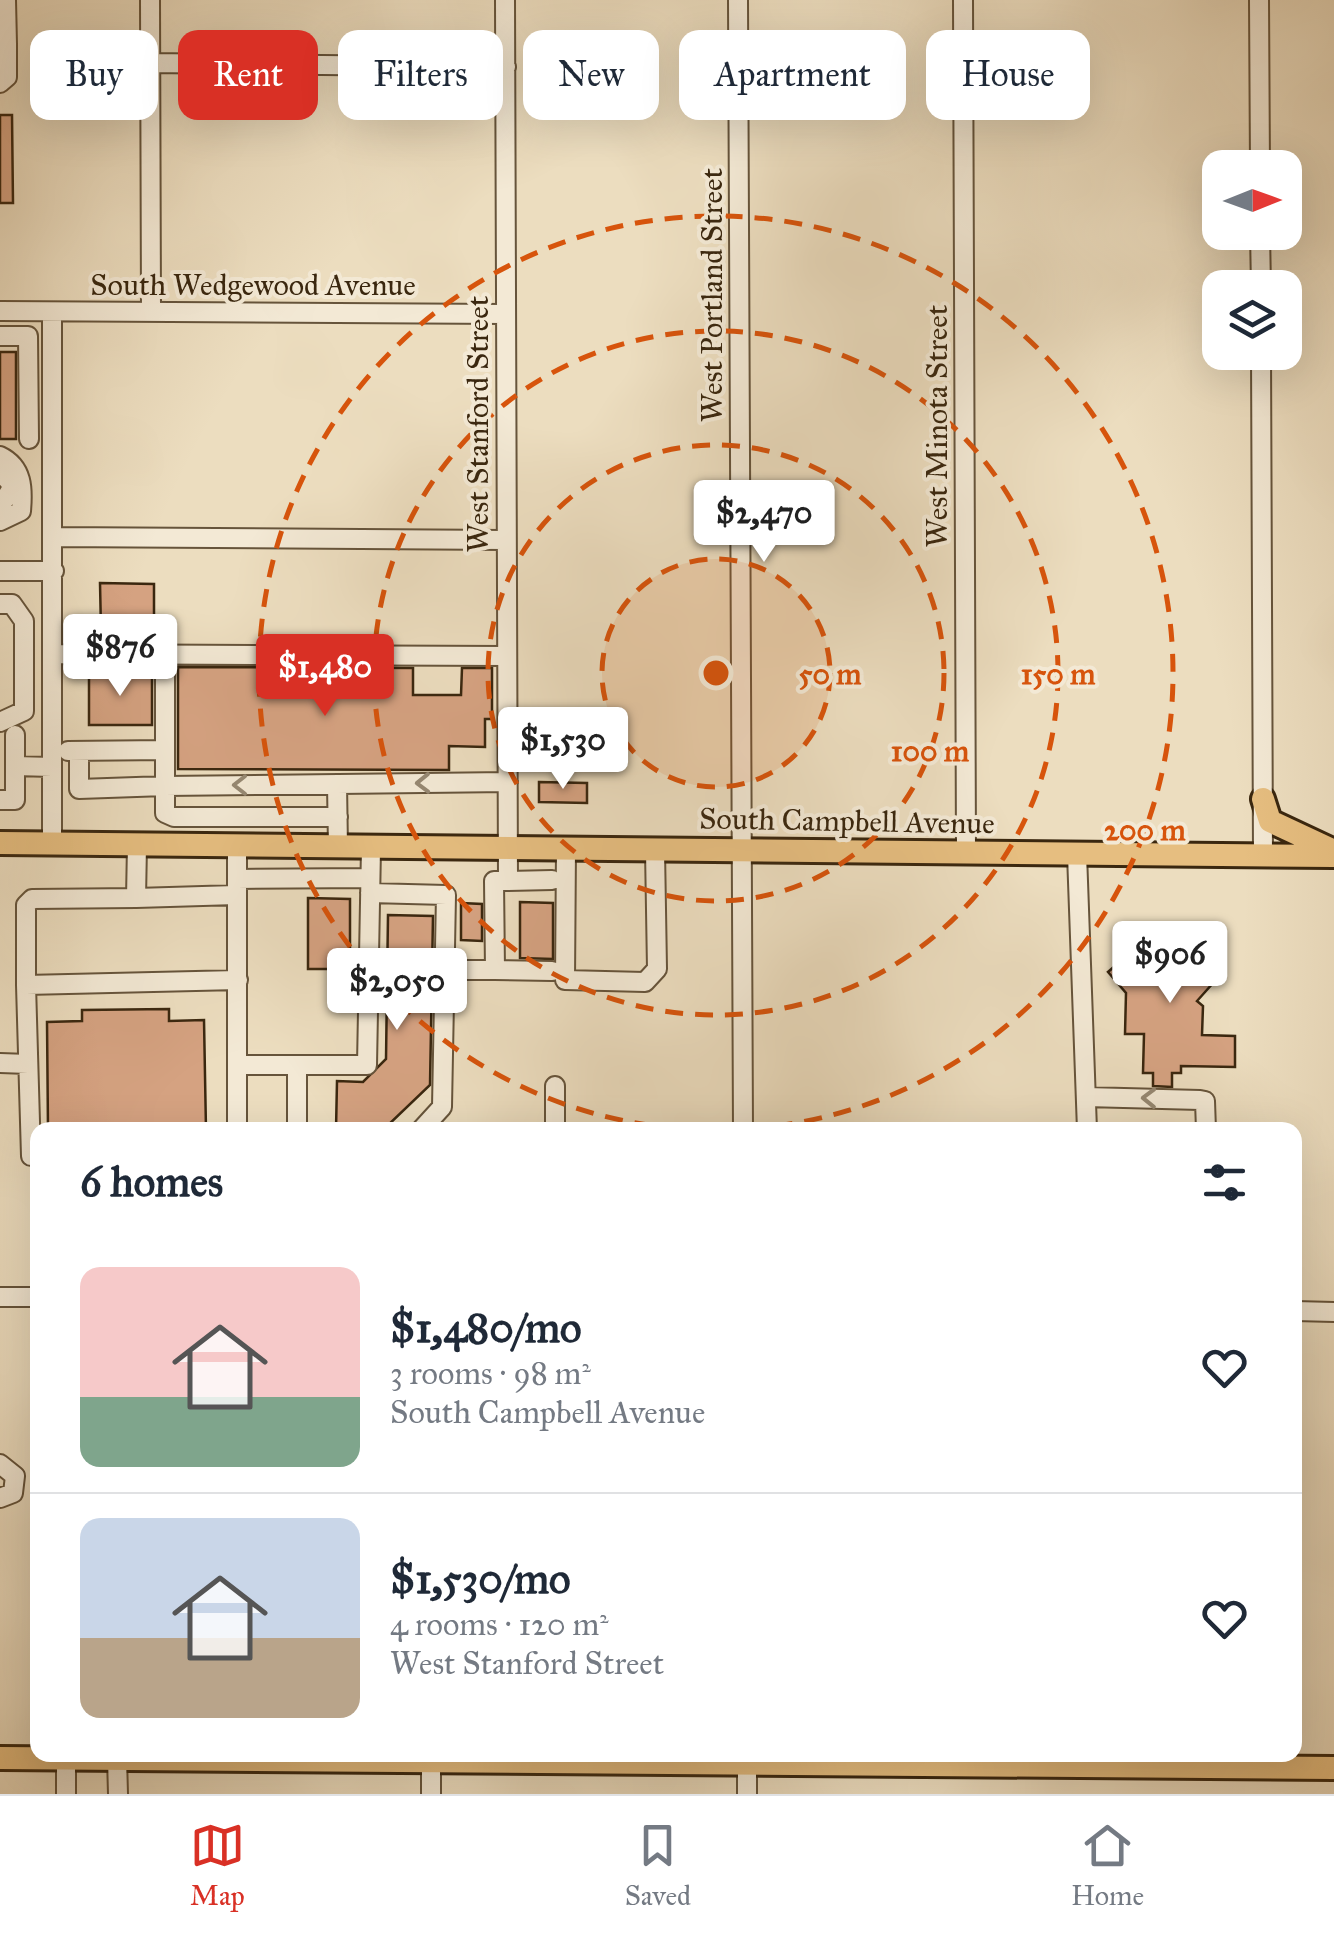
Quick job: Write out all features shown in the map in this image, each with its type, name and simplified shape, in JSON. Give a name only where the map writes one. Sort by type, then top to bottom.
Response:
[{"type":"main road","points":[[1263,798],[1270,820],[1334,854]]},
{"type":"main road","name":"South Campbell Avenue","points":[[0,843],[1334,854]]},
{"type":"main road","points":[[0,1758],[30,1758]]},
{"type":"main road","points":[[942,1762],[1334,1768]]},
{"type":"street","points":[[0,84],[6,78],[2,46],[6,0]]},
{"type":"street","points":[[150,0],[150,30]]},
{"type":"street","name":"West Stanford Street","points":[[505,0],[508,880]]},
{"type":"street","name":"West Portland Street","points":[[738,0],[742,1122]]},
{"type":"street","name":"West Minota Street","points":[[962,0],[966,852]]},
{"type":"street","points":[[1259,0],[1260,150]]},
{"type":"street","points":[[158,63],[506,67]]},
{"type":"street","points":[[151,120],[151,311]]},
{"type":"street","name":"South Wedgewood Avenue","points":[[0,311],[505,314]]},
{"type":"street","points":[[52,312],[52,844]]},
{"type":"street","points":[[0,336],[28,336],[28,439]]},
{"type":"street","points":[[1261,370],[1263,856]]},
{"type":"street","points":[[28,384],[53,384]]},
{"type":"street","points":[[0,456],[9,460],[22,484],[21,511],[10,520],[0,521]]},
{"type":"street","points":[[0,471],[14,486],[0,508]]},
{"type":"street","points":[[21,511],[54,529],[505,540]]},
{"type":"street","points":[[0,571],[54,571]]},
{"type":"street","points":[[0,604],[12,604],[24,620],[24,711],[0,722]]},
{"type":"street","points":[[53,654],[506,656]]},
{"type":"street","points":[[164,654],[165,813],[174,817],[338,817]]},
{"type":"street","points":[[0,800],[14,800],[15,735]]},
{"type":"street","points":[[15,766],[78,751],[165,750]]},
{"type":"street","points":[[78,751],[79,789]]},
{"type":"street","points":[[52,790],[508,782]]},
{"type":"street","points":[[338,784],[338,848]]},
{"type":"street","points":[[136,898],[137,845]]},
{"type":"street","points":[[237,1122],[238,846]]},
{"type":"street","points":[[238,1065],[367,1065],[371,848]]},
{"type":"street","points":[[566,849],[565,980],[645,982],[657,968],[655,850]]},
{"type":"street","points":[[1078,854],[1087,1122]]},
{"type":"street","points":[[494,970],[494,880],[552,880]]},
{"type":"street","points":[[30,1125],[24,920],[32,899],[136,898],[237,887],[370,886],[446,896],[442,1107],[428,1122]]},
{"type":"street","points":[[467,970],[552,971]]},
{"type":"street","points":[[26,985],[238,980]]},
{"type":"street","points":[[0,1063],[28,1064]]},
{"type":"street","points":[[297,1066],[297,1122]]},
{"type":"street","points":[[555,1086],[556,1122]]},
{"type":"street","points":[[1086,1097],[1200,1100],[1206,1108],[1206,1122]]},
{"type":"street","points":[[0,1297],[30,1298]]},
{"type":"street","points":[[1302,1312],[1334,1312]]},
{"type":"street","points":[[0,1464],[15,1476],[13,1494],[0,1498]]},
{"type":"street","points":[[66,1762],[66,1794]]},
{"type":"street","points":[[117,1762],[118,1794]]},
{"type":"street","points":[[431,1762],[431,1794]]},
{"type":"street","points":[[746,1762],[747,1794]]},
{"type":"building","points":[[0,115],[12,115],[13,203],[0,203]]},
{"type":"building","points":[[0,352],[16,352],[16,439],[0,439]]},
{"type":"building","points":[[100,583],[154,584],[154,630],[101,630]]},
{"type":"building","points":[[178,667],[413,668],[413,695],[461,695],[462,668],[492,668],[492,719],[485,719],[485,747],[449,746],[449,770],[178,769]]},
{"type":"building","points":[[89,673],[152,674],[152,725],[89,725]]},
{"type":"building","points":[[539,782],[587,783],[587,803],[539,802]]},
{"type":"building","points":[[308,898],[350,899],[350,969],[308,969]]},
{"type":"building","points":[[520,902],[553,903],[553,959],[520,958]]},
{"type":"building","points":[[461,903],[482,904],[482,941],[461,940]]},
{"type":"building","points":[[388,915],[433,916],[430,1085],[391,1122],[336,1122],[337,1081],[363,1082],[386,1059]]},
{"type":"building","points":[[1160,927],[1169,927],[1221,974],[1197,1001],[1203,1006],[1202,1035],[1235,1036],[1235,1067],[1181,1066],[1181,1073],[1172,1073],[1172,1087],[1153,1086],[1153,1073],[1143,1073],[1144,1034],[1125,1034],[1126,993],[1108,972]]},
{"type":"building","points":[[169,1009],[169,1021],[204,1020],[206,1122],[48,1122],[47,1022],[82,1021],[82,1010]]}]
